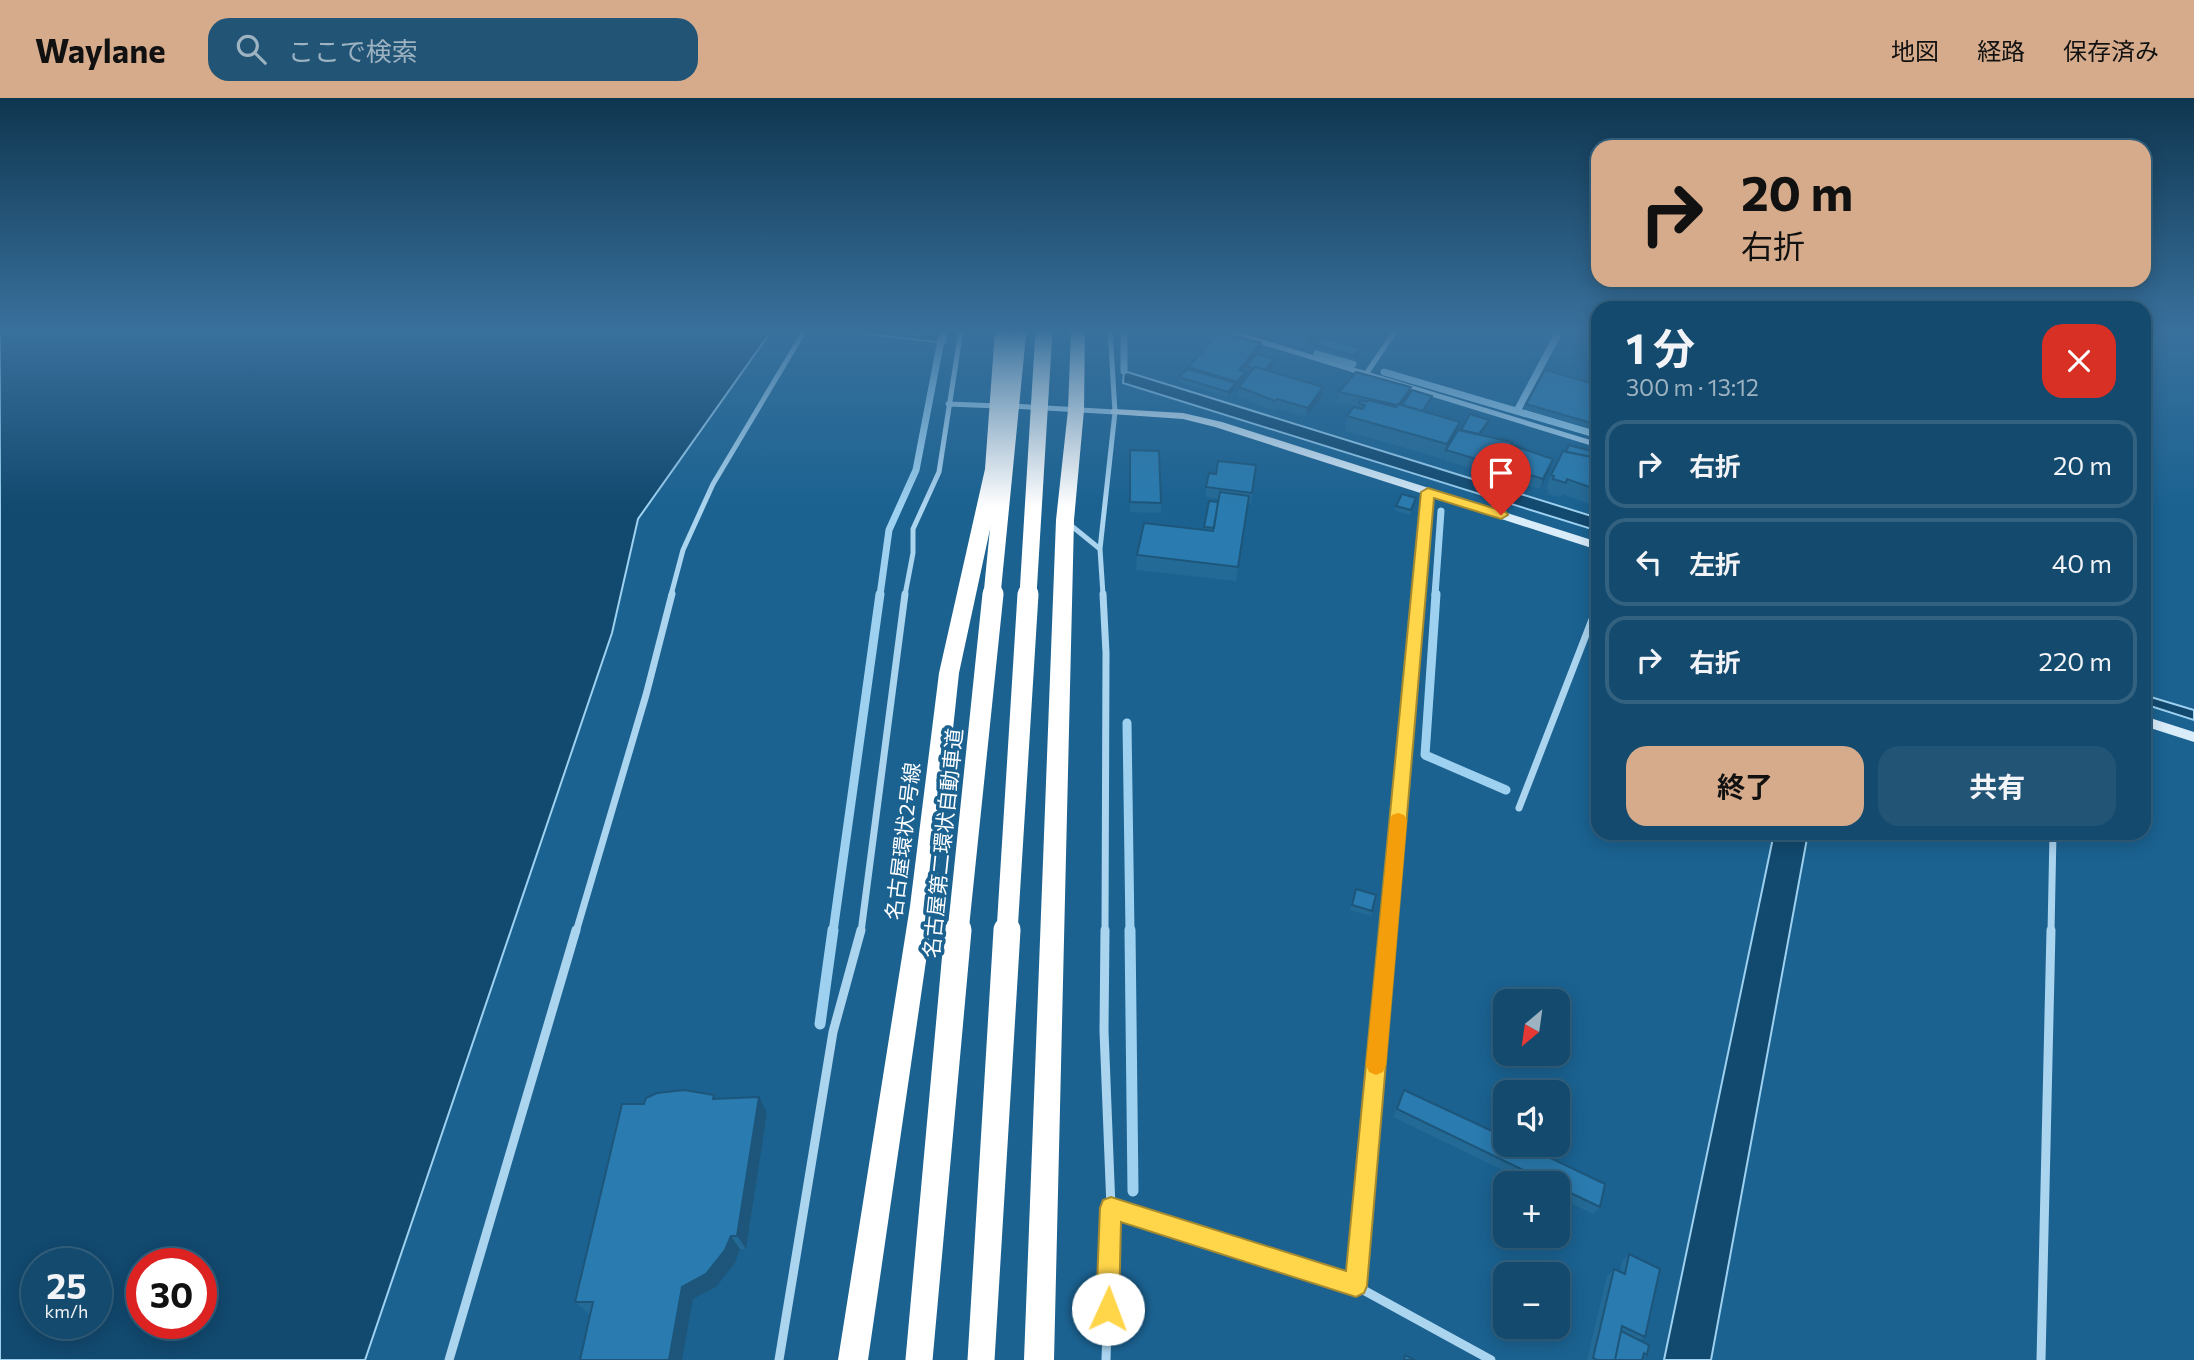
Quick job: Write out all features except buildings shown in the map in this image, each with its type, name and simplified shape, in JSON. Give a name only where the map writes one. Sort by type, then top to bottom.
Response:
[{"type":"highway","name":"名古屋環状2号線","points":[[853,1360],[922,906],[949,673],[994,469],[999,389]]},
{"type":"highway","name":"名古屋第二環状自動車道","points":[[919,1360],[971,790],[1013,389]]},
{"type":"highway","points":[[981,1360],[1040,389]]},
{"type":"highway","points":[[1040,1360],[1065,520],[1077,389]]},
{"type":"street","points":[[449,1360],[646,695],[682,550],[713,484],[770,389]]},
{"type":"street","points":[[779,1360],[833,1031],[860,937],[913,553],[913,529],[939,472],[951,389]]},
{"type":"street","points":[[1106,1360],[1111,1208],[1104,1031],[1106,653],[1100,549],[1115,412],[1114,389]]},
{"type":"street","points":[[1415,389],[1591,442]]},
{"type":"street","points":[[948,404],[1183,416],[1218,424],[1591,544]]},
{"type":"street","points":[[1356,1286],[1428,492]]},
{"type":"street","points":[[1065,520],[1100,549]]},
{"type":"street","points":[[1519,808],[1591,622]]},
{"type":"street","points":[[2151,723],[2194,737]]},
{"type":"street","points":[[2041,1360],[2053,840]]},
{"type":"street","points":[[1111,1208],[1356,1286],[1491,1360]]},
{"type":"water","points":[[0,389],[730,389],[638,519],[612,633],[365,1360],[0,1360]]},
{"type":"water","points":[[1142,389],[1182,389],[1591,516],[1591,529]]},
{"type":"water","points":[[2151,697],[2194,710],[2194,720],[2151,706]]},
{"type":"water","points":[[1773,840],[1807,840],[1711,1360],[1664,1360]]},
{"type":"waterway","points":[[880,595],[889,530],[916,470],[932,389]]},
{"type":"waterway","points":[[1441,389],[1591,433]]},
{"type":"waterway","points":[[1517,411],[1529,389]]},
{"type":"waterway","points":[[1435,595],[1441,511]]},
{"type":"waterway","points":[[833,932],[880,594]]},
{"type":"waterway","points":[[1436,594],[1425,755],[1506,790]]},
{"type":"waterway","points":[[1127,723],[1130,932]]},
{"type":"waterway","points":[[820,1024],[833,930]]},
{"type":"waterway","points":[[1130,930],[1133,1191]]},
{"type":"slow traffic","points":[[1376,1065],[1398,820]]},
{"type":"route","points":[[1108,1309],[1111,1208],[1356,1286],[1428,492],[1501,515]]}]
